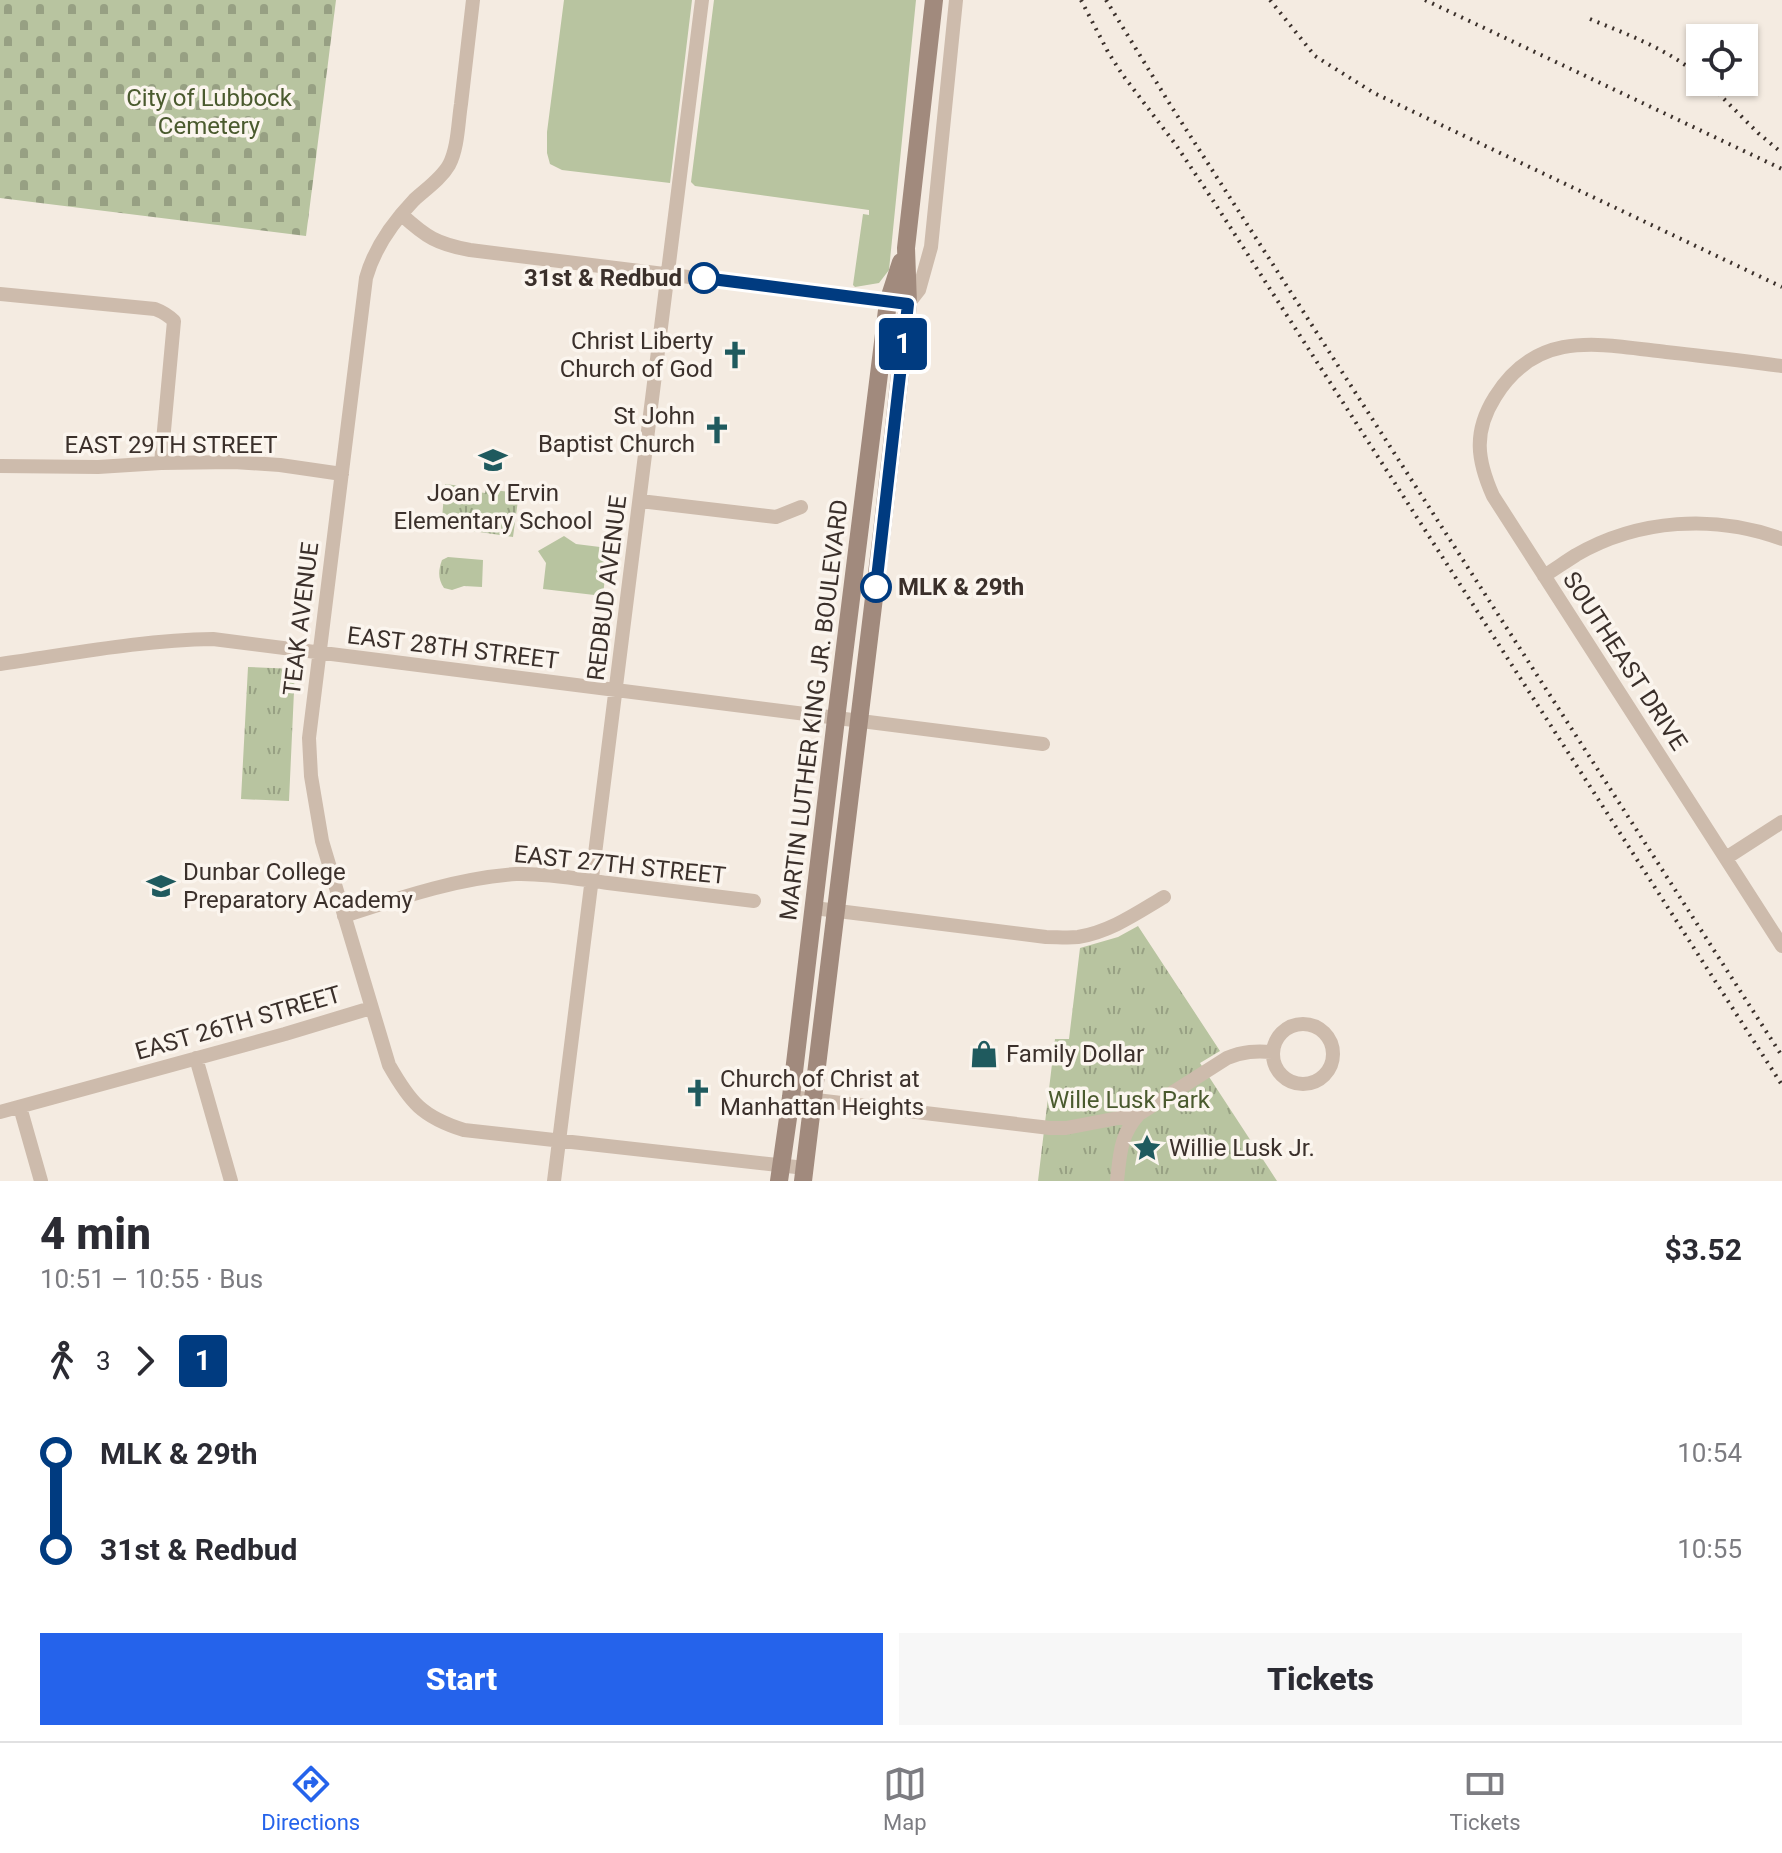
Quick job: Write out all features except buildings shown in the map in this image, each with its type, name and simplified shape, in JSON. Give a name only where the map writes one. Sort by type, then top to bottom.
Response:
[{"type":"main road","name":"MARTIN LUTHER KING JR. BOULEVARD","points":[[804,1175],[908,304],[906,248],[934,0]]},
{"type":"main road","name":"MARTIN LUTHER KING JR. BOULEVARD","points":[[780,1174],[888,302],[906,248]]},
{"type":"street","points":[[473,0],[454,151],[448,166],[437,180],[402,215],[431,239],[448,246],[908,304],[919,290],[931,247],[956,0]]},
{"type":"street","name":"REDBUD AVENUE","points":[[554,1181],[702,0]]},
{"type":"street","name":"TEAK AVENUE","points":[[371,1008],[322,841],[311,776],[309,738],[366,278],[371,261],[402,215]]},
{"type":"street","points":[[0,294],[155,309],[174,321],[161,463]]},
{"type":"street","name":"SOUTHEAST DRIVE","points":[[1782,366],[1605,345],[1572,345],[1537,356],[1509,376],[1484,418],[1479,446],[1482,467],[1493,496],[1782,946]]},
{"type":"street","name":"EAST 29TH STREET","points":[[0,466],[258,463],[342,474]]},
{"type":"street","points":[[640,501],[776,517],[801,507]]},
{"type":"street","points":[[1544,576],[1603,542],[1654,527],[1719,523],[1782,539]]},
{"type":"street","name":"EAST 28TH STREET","points":[[0,664],[116,646],[213,639],[1043,744]]},
{"type":"street","points":[[1726,858],[1782,822]]},
{"type":"street","name":"EAST 27TH STREET","points":[[344,916],[399,898],[493,876],[520,874],[754,901]]},
{"type":"street","points":[[814,908],[1046,937],[1077,937],[1123,922],[1164,897]]},
{"type":"street","name":"EAST 26TH STREET","points":[[0,1112],[371,1008],[389,1065],[409,1098],[450,1126],[804,1175]]},
{"type":"street","points":[[1304,1024],[1324,1033],[1331,1043],[1333,1054],[1325,1075],[1310,1083],[1299,1084],[1282,1075],[1274,1063],[1273,1052],[1275,1042],[1282,1033],[1304,1024]]},
{"type":"street","points":[[791,1097],[1066,1128],[1139,1114],[1227,1058],[1253,1051],[1273,1052]]},
{"type":"street","points":[[196,1058],[231,1181]]},
{"type":"street","points":[[20,1107],[41,1181]]},
{"type":"street","points":[[1117,1181],[1124,1135],[1139,1114]]},
{"type":"green space","name":"City of Lubbock Cemetery","points":[[0,0],[336,0],[306,236],[0,198]]},
{"type":"green space","points":[[564,0],[692,0],[670,183],[562,170],[550,164],[547,132]]},
{"type":"green space","points":[[714,0],[916,0],[889,270],[879,283],[853,285],[863,214],[869,215],[869,210],[695,186],[691,182]]},
{"type":"green space","points":[[445,484],[478,488],[478,492],[485,493],[486,489],[519,493],[513,537],[459,529],[442,518]]},
{"type":"green space","points":[[564,536],[576,544],[608,548],[603,596],[543,589],[546,563],[538,551]]},
{"type":"green space","points":[[448,557],[483,560],[482,587],[444,588],[439,571],[442,560]]},
{"type":"green space","points":[[248,667],[295,669],[289,801],[241,799]]},
{"type":"green space","name":"Wille Lusk Park","points":[[1138,926],[1220,1051],[1200,1063],[1277,1181],[1038,1181],[1055,1039],[1069,1039],[1080,948],[1118,937]]},
{"type":"railway","points":[[1081,0],[1122,74],[1176,145],[1214,202],[1782,1085]]},
{"type":"railway","points":[[1106,0],[1171,106],[1782,1056]]},
{"type":"railway","points":[[1270,0],[1315,56],[1374,93],[1782,287]]},
{"type":"railway","points":[[1425,0],[1782,169]]},
{"type":"railway","points":[[1590,19],[1661,50],[1686,65]]},
{"type":"railway","points":[[1721,96],[1782,153]]},
{"type":"bus line","name":"1","points":[[704,278],[908,304],[876,587]]},
{"type":"place","name":"31st & Redbud","points":[[704,278]]},
{"type":"place","name":"Christ Liberty Church of God","points":[[735,355]]},
{"type":"place","name":"St John Baptist Church","points":[[717,430]]},
{"type":"place","name":"Joan Y Ervin Elementary School","points":[[493,460]]},
{"type":"place","name":"MLK & 29th","points":[[876,587]]},
{"type":"place","name":"Dunbar College Preparatory Academy","points":[[161,886]]},
{"type":"place","name":"Family Dollar","points":[[984,1054]]},
{"type":"place","name":"Church of Christ at Manhattan Heights","points":[[698,1093]]},
{"type":"place","name":"Willie Lusk Jr.","points":[[1147,1148]]}]
